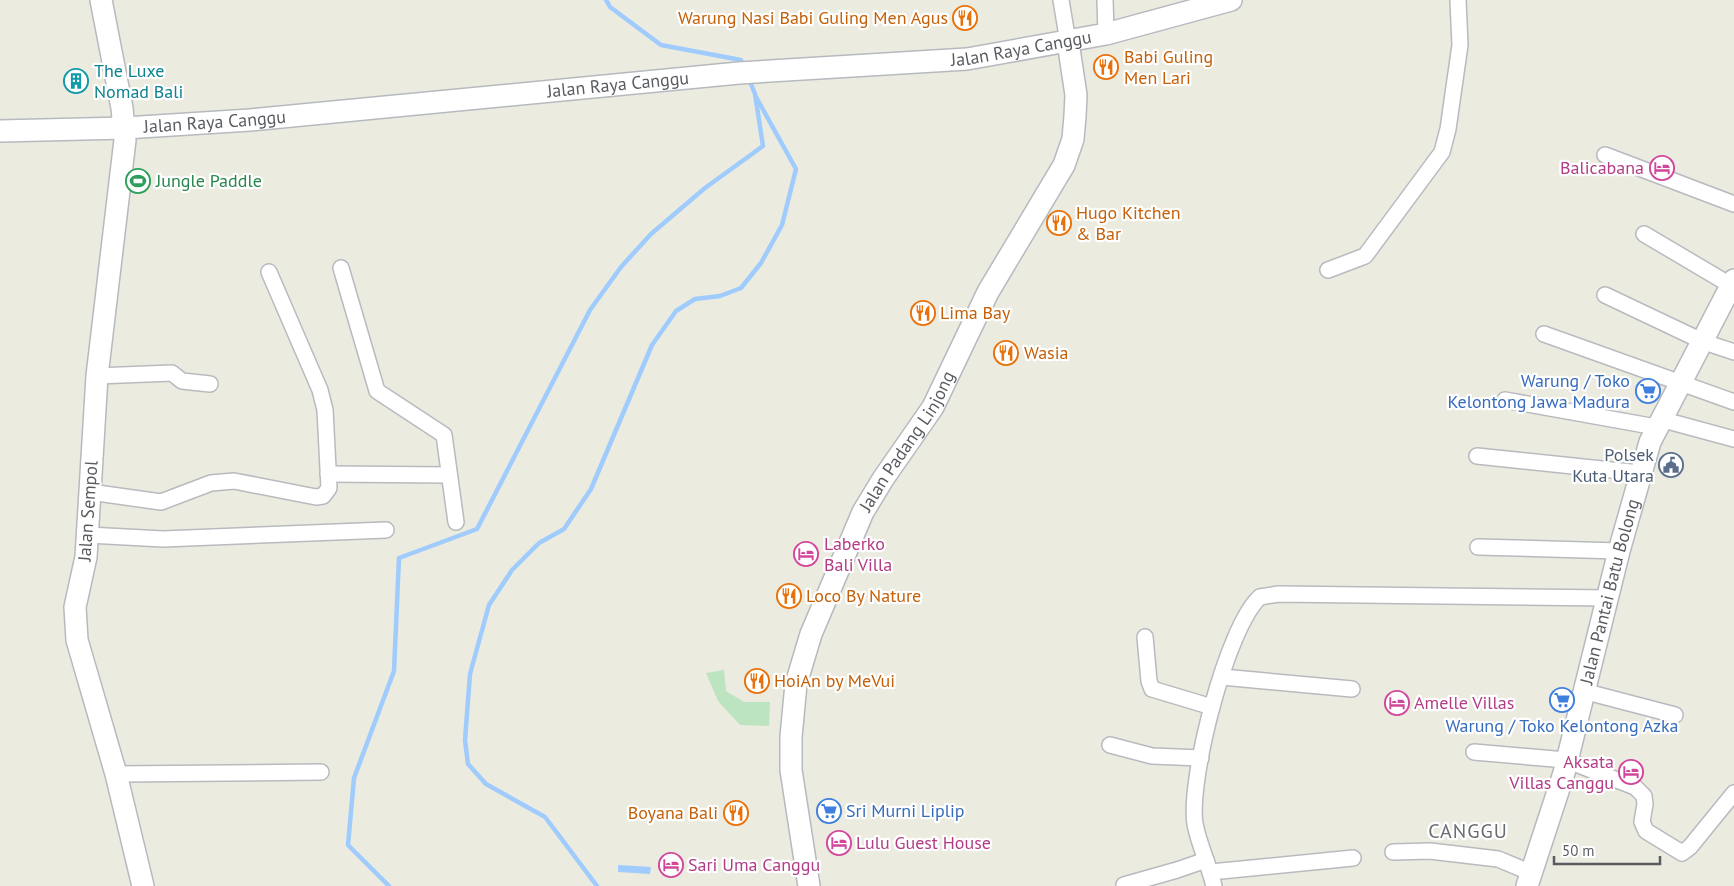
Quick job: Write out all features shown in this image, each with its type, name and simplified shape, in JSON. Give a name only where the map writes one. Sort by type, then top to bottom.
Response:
[{"type":"street","name":"Jalan Sempol","points":[[101,0],[125,128],[97,376],[88,535],[75,607],[77,640],[116,774],[143,886]]},
{"type":"street","points":[[1061,0],[1068,42]]},
{"type":"street","points":[[1105,0],[1106,34]]},
{"type":"street","name":"Jalan Raya Canggu","points":[[0,130],[125,128],[260,119],[739,73],[967,59],[1106,34],[1231,0]]},
{"type":"street","points":[[1328,270],[1365,256],[1442,152],[1448,129],[1460,45],[1458,0]]},
{"type":"street","name":"Jalan Padang Linjong","points":[[810,886],[791,770],[792,708],[804,659],[824,602],[863,512],[883,479],[933,407],[988,292],[1064,165],[1073,139],[1076,95],[1068,42]]},
{"type":"street","points":[[1605,155],[1734,204]]},
{"type":"street","points":[[1644,234],[1732,290]]},
{"type":"street","points":[[341,268],[377,391],[444,435],[456,522]]},
{"type":"street","points":[[90,492],[161,502],[211,483],[234,481],[316,497],[323,496],[329,488],[324,410],[320,390],[269,272]]},
{"type":"street","name":"Jalan Pantai Batu Bolong","points":[[1530,879],[1566,760],[1640,473],[1658,423],[1732,290]]},
{"type":"street","points":[[1604,295],[1704,342],[1734,352]]},
{"type":"street","points":[[1544,334],[1679,384],[1734,402]]},
{"type":"street","points":[[97,376],[172,373],[182,381],[210,384]]},
{"type":"street","points":[[1505,400],[1658,423],[1734,439]]},
{"type":"street","points":[[1477,456],[1640,473]]},
{"type":"street","points":[[328,474],[449,475]]},
{"type":"street","points":[[88,535],[162,539],[386,530]]},
{"type":"street","points":[[1478,547],[1619,551]]},
{"type":"street","points":[[1210,873],[1195,823],[1198,776],[1212,707],[1235,638],[1252,604],[1267,595],[1609,598]]},
{"type":"street","points":[[1145,637],[1149,681],[1152,689],[1212,707]]},
{"type":"street","points":[[1222,677],[1352,688]]},
{"type":"street","points":[[1584,691],[1675,715]]},
{"type":"street","points":[[1110,745],[1152,756],[1201,758]]},
{"type":"street","points":[[1474,752],[1566,760],[1641,791],[1645,804],[1642,822],[1646,831],[1682,853],[1690,847],[1734,793]]},
{"type":"street","points":[[116,774],[321,772]]},
{"type":"street","points":[[1393,852],[1430,850],[1498,859],[1530,879]]},
{"type":"street","points":[[1124,885],[1178,870],[1210,873],[1353,858]]},
{"type":"green space","points":[[724,670],[726,691],[744,702],[770,702],[769,726],[740,725],[718,701],[706,673]]},
{"type":"water","points":[[618,865],[651,867],[650,874],[618,872]]},
{"type":"waterway","points":[[606,0],[610,7],[661,45],[741,60],[744,68]]},
{"type":"waterway","points":[[389,886],[348,845],[354,778],[394,671],[399,558],[477,529],[590,310],[621,267],[651,234],[705,188],[763,146],[755,94],[749,79]]},
{"type":"waterway","points":[[597,886],[545,817],[486,784],[468,764],[465,740],[470,674],[489,605],[512,570],[539,543],[564,529],[591,489],[652,345],[676,311],[695,299],[720,296],[741,288],[761,263],[782,225],[796,169],[756,97]]},
{"type":"place","name":"Warung Nasi Babi Guling Men Agus","points":[[965,18]]},
{"type":"place","name":"Babi Guling Men Lari","points":[[1106,67]]},
{"type":"place","name":"The Luxe Nomad Bali","points":[[76,81]]},
{"type":"place","name":"Balicabana","points":[[1662,168]]},
{"type":"place","name":"Jungle Paddle","points":[[138,181]]},
{"type":"place","name":"Hugo Kitchen & Bar","points":[[1059,223]]},
{"type":"place","name":"Lima Bay","points":[[923,313]]},
{"type":"place","name":"Wasia","points":[[1006,353]]},
{"type":"place","name":"Warung / Toko Kelontong Jawa Madura","points":[[1648,391]]},
{"type":"place","name":"Polsek Kuta Utara","points":[[1671,465]]},
{"type":"place","name":"Laberko Bali Villa","points":[[806,554]]},
{"type":"place","name":"Loco By Nature","points":[[789,596]]},
{"type":"place","name":"HoiAn by MeVui","points":[[757,681]]},
{"type":"place","name":"Warung / Toko Kelontong Azka","points":[[1562,700]]},
{"type":"place","name":"Amelle Villas","points":[[1397,703]]},
{"type":"place","name":"Aksata Villas Canggu","points":[[1631,772]]},
{"type":"place","name":"Sri Murni Liplip","points":[[829,811]]},
{"type":"place","name":"Boyana Bali","points":[[736,813]]},
{"type":"place","name":"Lulu Guest House","points":[[839,843]]},
{"type":"place","name":"Sari Uma Canggu","points":[[671,865]]},
{"type":"district","name":"CANGGU","points":[[1468,831]]}]
